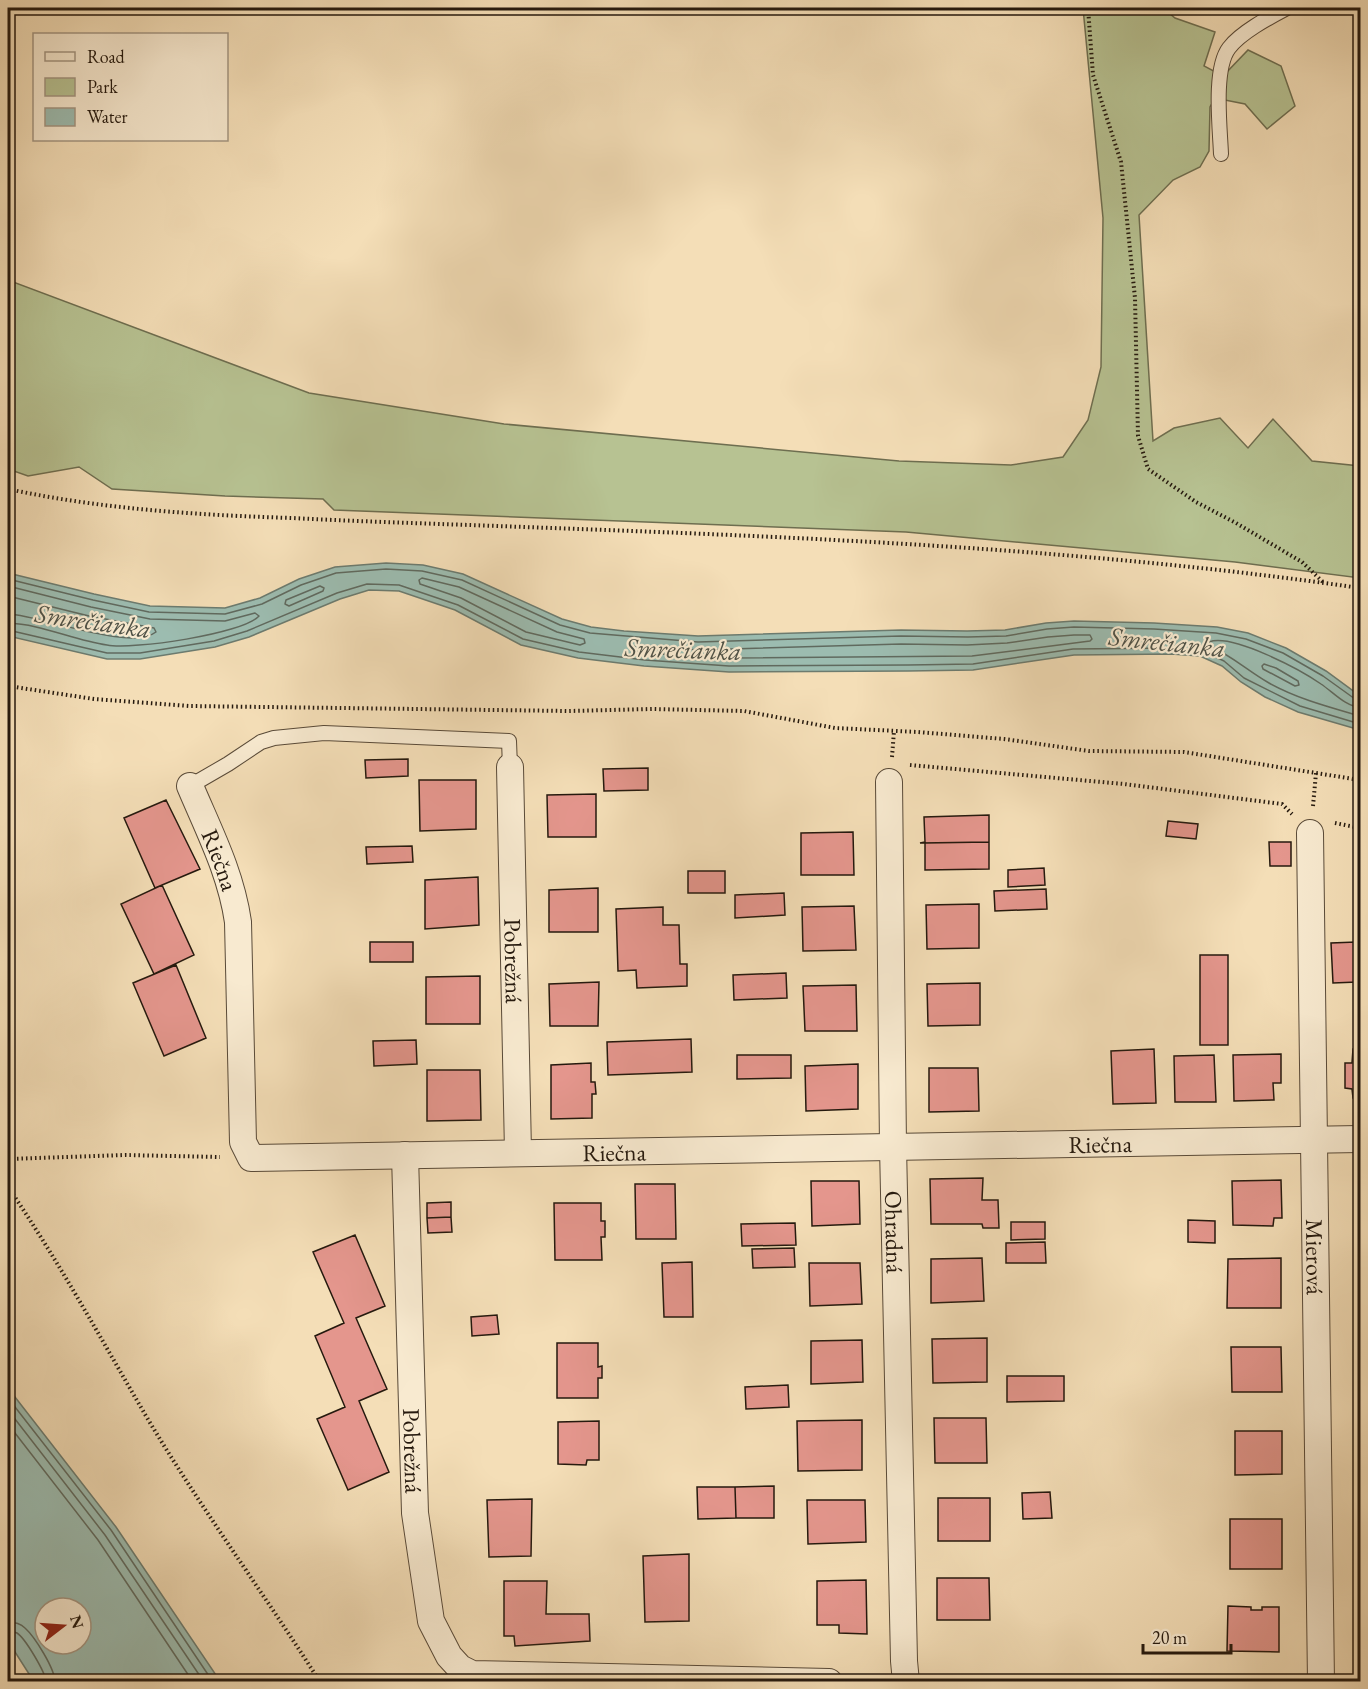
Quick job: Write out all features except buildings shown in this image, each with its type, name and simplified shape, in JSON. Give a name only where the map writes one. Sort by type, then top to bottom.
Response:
[{"type":"street","name":"Pobrežná","points":[[510,767],[518,1152]]},
{"type":"street","name":"Ohradná","points":[[889,782],[893,1146],[906,1682]]},
{"type":"street","name":"Riečna","points":[[190,786],[228,873],[235,900],[238,922],[243,1142],[251,1158],[1360,1139]]},
{"type":"street","name":"Mierová","points":[[1310,833],[1321,1682]]},
{"type":"street","name":"Pobrežná","points":[[405,1155],[415,1513],[431,1621],[449,1656],[460,1668],[472,1674],[520,1679]]},
{"type":"street","points":[[520,1679],[829,1682]]},
{"type":"lane","points":[[1221,154],[1219,103],[1222,63],[1229,48],[1239,39],[1287,8]]},
{"type":"lane","points":[[190,786],[261,742],[274,738],[324,733],[509,741],[510,767]]},
{"type":"path","points":[[1088,8],[1093,75],[1121,162],[1135,298],[1138,436],[1148,469],[1197,502],[1302,562],[1323,582]]},
{"type":"path","points":[[8,489],[85,504],[208,515],[685,533],[952,546],[1150,563],[1360,588]]},
{"type":"path","points":[[8,686],[94,699],[189,706],[744,711],[835,728],[1004,739],[1089,750],[1184,752],[1360,780]]},
{"type":"path","points":[[889,782],[907,765],[1146,787],[1282,804],[1310,833]]},
{"type":"path","points":[[1310,833],[1316,773]]},
{"type":"path","points":[[8,1159],[117,1155],[251,1158]]},
{"type":"path","points":[[8,1187],[98,1330],[186,1479],[320,1682]]},
{"type":"green space","points":[[1083,8],[1163,8],[1175,18],[1215,32],[1204,66],[1223,76],[1248,50],[1281,66],[1295,106],[1267,129],[1245,104],[1215,98],[1210,107],[1209,151],[1200,167],[1173,180],[1139,215],[1153,441],[1174,428],[1220,418],[1248,448],[1273,419],[1312,461],[1360,466],[1360,578],[1235,562],[906,532],[334,510],[323,499],[112,489],[79,467],[28,476],[8,469],[8,280],[309,393],[504,424],[899,461],[1011,465],[1063,457],[1088,420],[1101,367],[1103,218]]},
{"type":"water","name":"Smrečianka","points":[[386,563],[423,565],[463,574],[562,619],[591,627],[624,631],[698,636],[901,630],[967,631],[1005,630],[1074,621],[1217,627],[1248,633],[1286,648],[1326,671],[1360,696],[1360,730],[1298,712],[1265,697],[1241,682],[1222,666],[1200,656],[1074,655],[973,670],[729,672],[644,666],[578,658],[521,645],[455,610],[399,591],[369,590],[340,599],[249,637],[215,647],[140,659],[107,659],[8,636],[8,573],[150,606],[225,608],[260,598],[299,579],[335,567]]},
{"type":"water","points":[[8,1388],[116,1527],[220,1681],[35,1682],[8,1641]]}]
